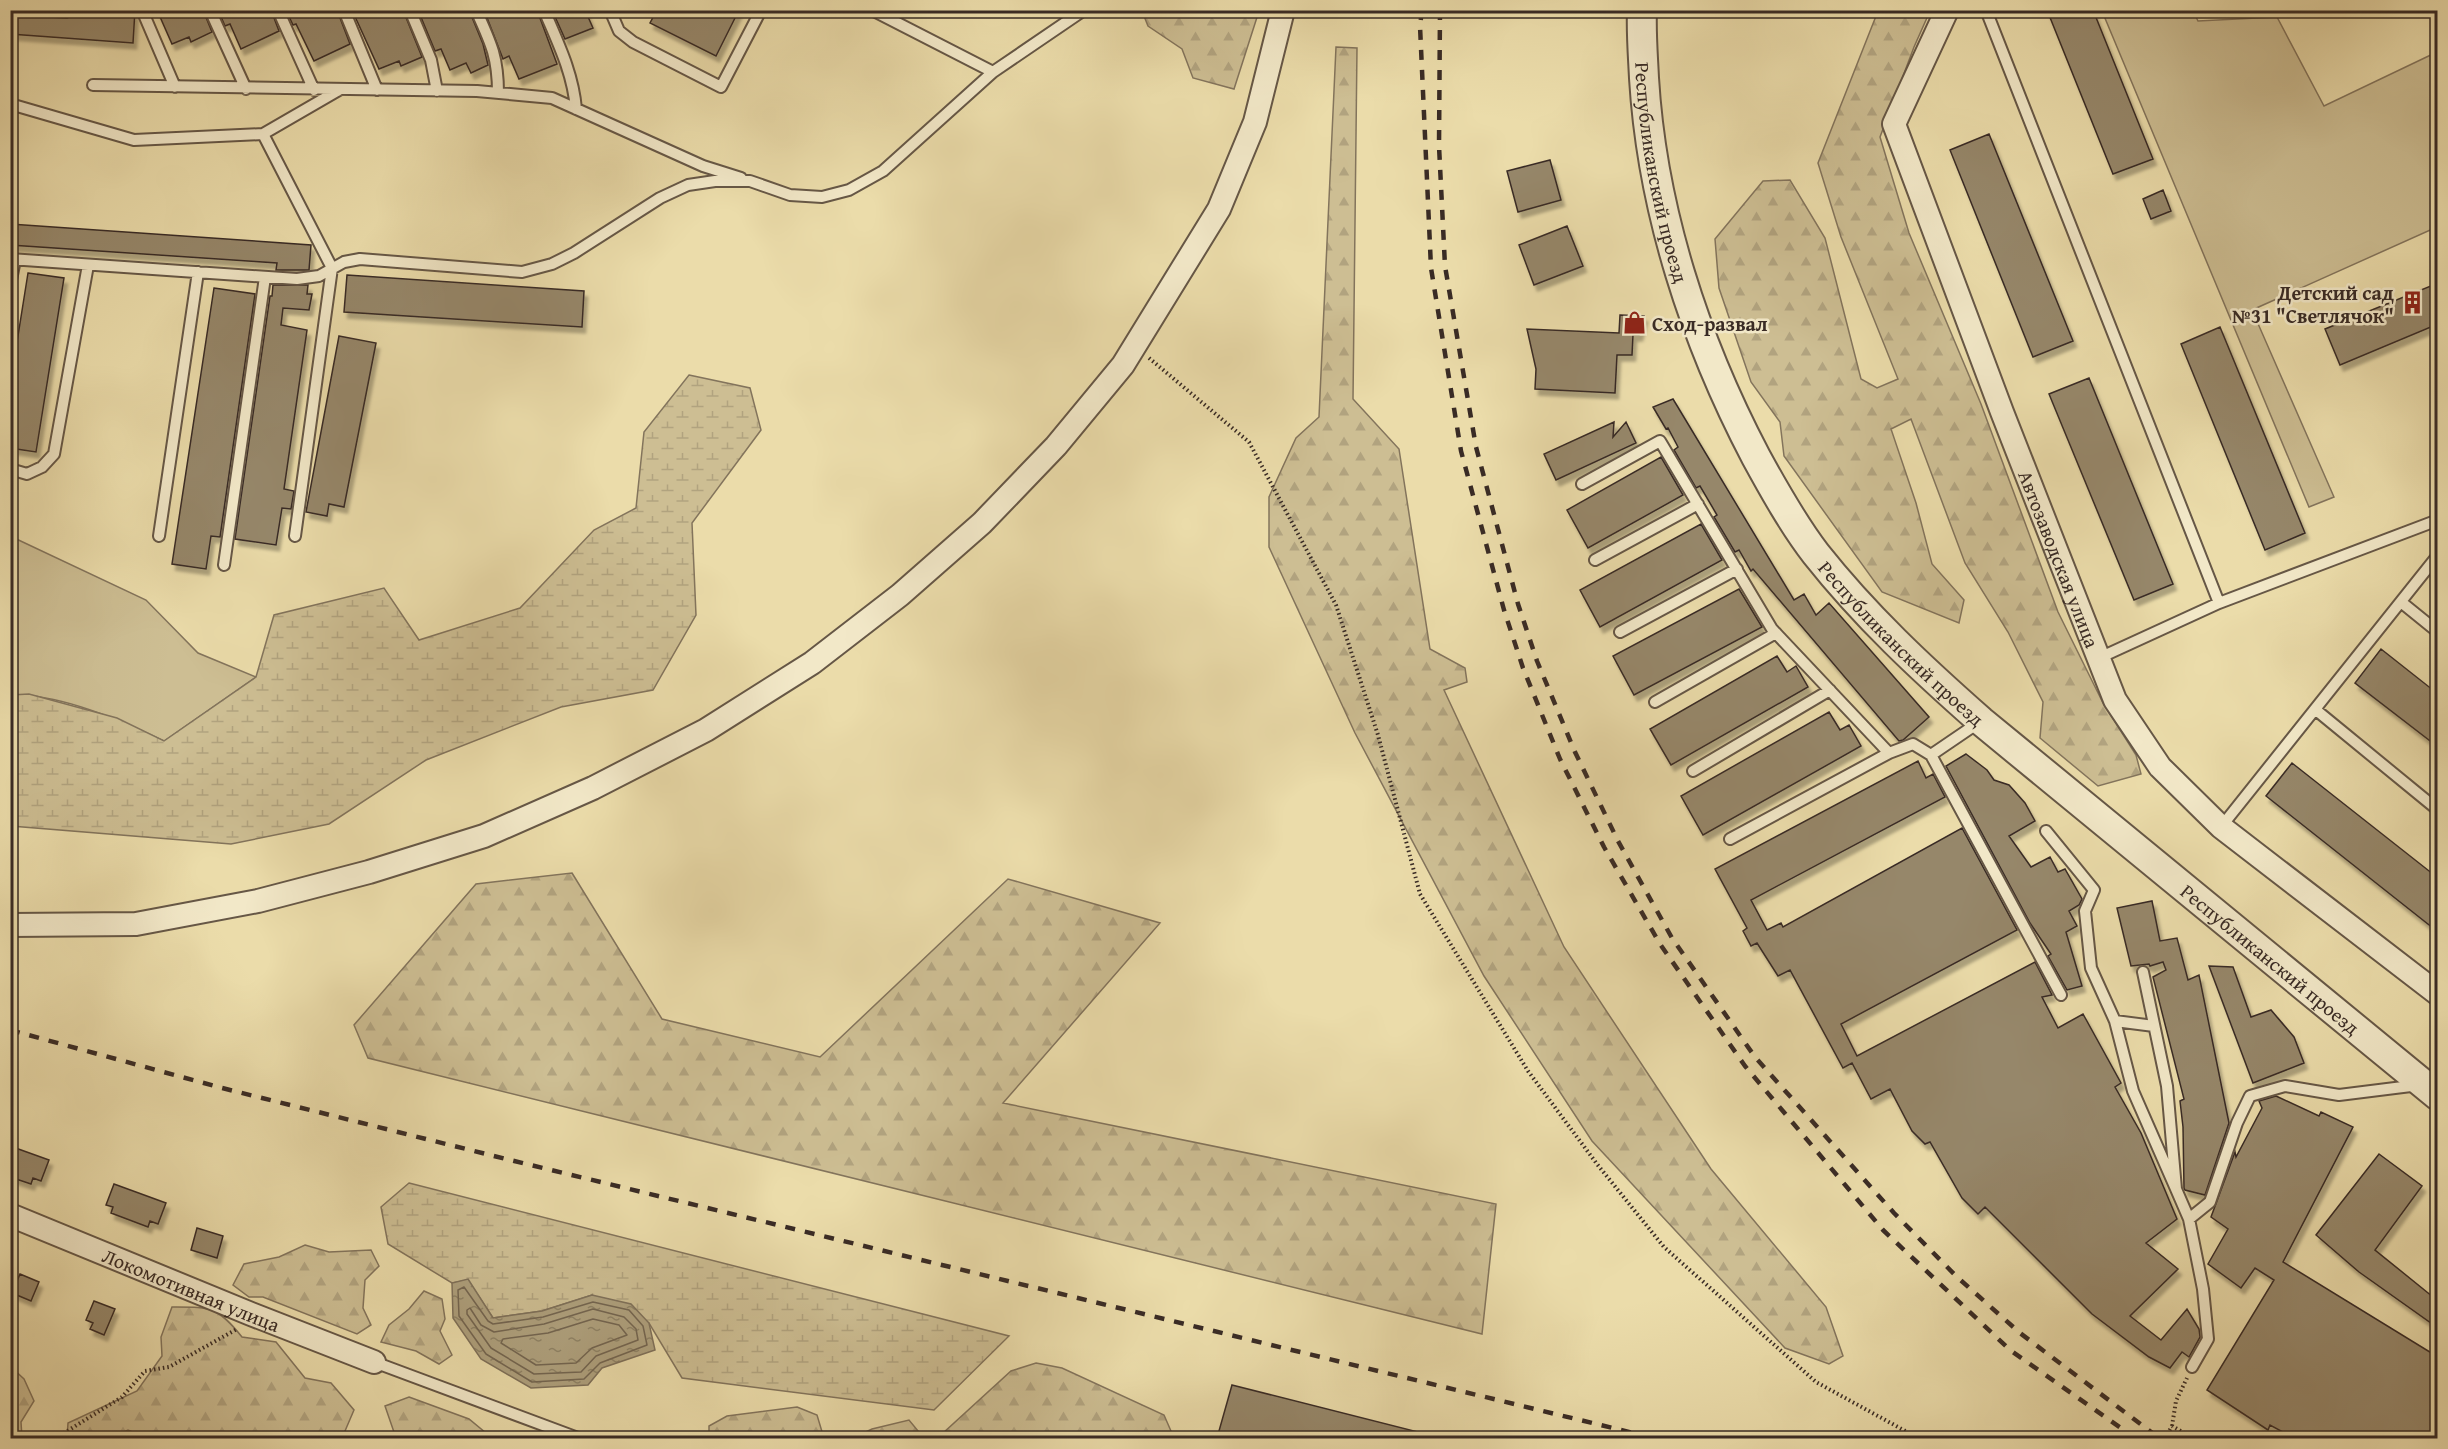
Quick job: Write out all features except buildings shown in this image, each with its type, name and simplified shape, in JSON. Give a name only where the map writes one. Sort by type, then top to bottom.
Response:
[{"type":"street","points":[[10,925],[136,924],[258,901],[369,872],[484,836],[593,788],[705,730],[812,663],[900,595],[982,523],[1056,446],[1123,365],[1219,209],[1255,122],[1283,10]]},
{"type":"street","name":"Республиканский проезд","points":[[1642,10],[1646,113],[1658,190],[1684,286],[1707,351],[1743,432],[1776,493],[1814,552],[1851,596],[1920,667],[1981,721],[2430,1090]]},
{"type":"street","name":"Автозаводская улица","points":[[1947,10],[1894,124],[2002,412],[2115,700],[2160,767],[2221,827],[2436,989]]},
{"type":"street","name":"Локомотивная улица","points":[[10,1215],[374,1362]]},
{"type":"lane","points":[[142,10],[175,87]]},
{"type":"lane","points":[[210,10],[246,88]]},
{"type":"lane","points":[[278,10],[314,90]]},
{"type":"lane","points":[[344,10],[377,90]]},
{"type":"lane","points":[[410,10],[431,60],[437,91]]},
{"type":"lane","points":[[476,10],[498,66],[498,93]]},
{"type":"lane","points":[[544,10],[567,63],[574,87],[576,109]]},
{"type":"lane","points":[[610,10],[620,31],[633,42],[721,87],[761,10]]},
{"type":"lane","points":[[872,10],[993,72]]},
{"type":"lane","points":[[93,85],[437,91],[498,93],[552,99],[703,166],[790,195],[822,197],[849,190],[883,171],[993,72],[1084,10]]},
{"type":"lane","points":[[1986,10],[2219,603]]},
{"type":"lane","points":[[17,106],[134,140],[262,134],[339,90]]},
{"type":"lane","points":[[262,134],[332,268],[295,536]]},
{"type":"lane","points":[[10,285],[13,259],[297,279],[319,276],[344,262],[360,259],[522,272],[552,264],[574,253],[660,198],[688,185],[715,181],[750,181]]},
{"type":"lane","points":[[10,469],[27,474],[42,467],[54,454],[88,265]]},
{"type":"lane","points":[[159,536],[198,272]]},
{"type":"lane","points":[[224,565],[265,277]]},
{"type":"lane","points":[[1582,484],[1660,441],[1776,633],[1889,753]]},
{"type":"lane","points":[[1595,560],[1698,504]]},
{"type":"lane","points":[[2099,658],[2219,603],[2438,520]]},
{"type":"lane","points":[[2221,827],[2438,555]]},
{"type":"lane","points":[[1620,632],[1737,569]]},
{"type":"lane","points":[[2401,602],[2438,632]]},
{"type":"lane","points":[[1655,702],[1776,633]]},
{"type":"lane","points":[[1693,771],[1830,690]]},
{"type":"lane","points":[[2316,710],[2438,810]]},
{"type":"lane","points":[[1931,755],[1981,721]]},
{"type":"lane","points":[[1730,839],[1889,753],[1913,744],[1931,755],[2061,995]]},
{"type":"lane","points":[[2046,831],[2094,890],[2085,911],[2091,968],[2115,1021],[2133,1091],[2189,1219],[2203,1288],[2208,1339],[2193,1367]]},
{"type":"lane","points":[[2143,972],[2167,1086],[2176,1189]]},
{"type":"lane","points":[[2115,1021],[2154,1026]]},
{"type":"lane","points":[[2189,1219],[2210,1202],[2237,1123],[2250,1096],[2284,1086],[2339,1095],[2430,1090]]},
{"type":"lane","points":[[374,1362],[578,1438]]},
{"type":"path","points":[[1135,346],[1249,442],[1336,605],[1378,735],[1420,894],[1528,1071],[1597,1164],[1664,1247],[1816,1382],[1918,1438]]},
{"type":"path","points":[[56,1438],[123,1396],[145,1371],[169,1367],[246,1324],[251,1314]]},
{"type":"path","points":[[2164,1438],[2172,1426],[2176,1401],[2193,1367]]},
{"type":"path","points":[[2172,1426],[2193,1438]]},
{"type":"green space","points":[[1142,11],[1259,11],[1234,89],[1193,78],[1182,49],[1148,26]]},
{"type":"green space","points":[[1878,11],[1930,11],[1880,137],[1909,233],[1981,404],[2058,612],[2103,703],[2136,755],[2141,774],[2098,786],[2040,738],[2043,702],[2008,632],[1965,563],[1911,419],[1891,429],[1916,503],[1932,564],[1964,600],[1959,623],[1882,592],[1784,456],[1780,422],[1751,382],[1719,288],[1715,239],[1763,181],[1790,180],[1825,238],[1861,379],[1877,388],[1898,379],[1841,237],[1818,163]]},
{"type":"green space","points":[[2102,11],[2193,11],[2198,21],[2277,17],[2324,106],[2437,52],[2437,227],[2252,310],[2334,497],[2309,507]]},
{"type":"green space","points":[[1336,47],[1357,48],[1353,399],[1399,449],[1430,649],[1465,668],[1467,682],[1444,690],[1564,947],[1711,1169],[1826,1307],[1843,1356],[1829,1364],[1785,1348],[1592,1141],[1484,976],[1355,733],[1269,547],[1269,497],[1296,438],[1319,417]]},
{"type":"green space","points":[[689,375],[750,388],[761,430],[692,523],[696,615],[653,690],[561,707],[426,760],[329,824],[231,844],[11,826],[11,695],[29,694],[117,718],[164,741],[256,677],[274,615],[384,588],[419,640],[520,608],[594,530],[636,508],[644,432]]},
{"type":"green space","points":[[10,536],[146,600],[198,653],[256,677],[164,741],[89,709],[49,698],[11,695]]},
{"type":"green space","points":[[572,873],[662,1019],[820,1057],[1008,879],[1160,923],[1003,1103],[1496,1204],[1482,1334],[368,1058],[354,1025],[476,884]]},
{"type":"green space","points":[[409,1183],[1009,1336],[934,1410],[682,1378],[649,1323],[592,1295],[542,1311],[493,1318],[468,1280],[452,1283],[388,1244],[381,1207]]},
{"type":"green space","points":[[305,1245],[329,1252],[371,1250],[379,1266],[365,1280],[363,1308],[371,1325],[357,1334],[263,1297],[249,1297],[233,1285],[244,1264],[279,1257]]},
{"type":"green space","points":[[424,1291],[442,1299],[445,1319],[440,1331],[452,1355],[439,1364],[416,1351],[381,1342],[389,1325],[409,1309]]},
{"type":"green space","points":[[172,1307],[212,1310],[226,1319],[242,1337],[276,1342],[305,1378],[331,1383],[354,1410],[342,1438],[148,1438],[128,1430],[111,1438],[67,1438],[68,1423],[137,1391],[162,1356],[161,1337]]},
{"type":"green space","points":[[1036,1363],[1062,1368],[1164,1415],[1174,1438],[853,1438],[872,1429],[909,1420],[923,1437],[943,1433],[1011,1371]]},
{"type":"green space","points":[[10,1366],[24,1379],[34,1401],[21,1422],[22,1438],[11,1438]]},
{"type":"green space","points":[[409,1397],[469,1419],[492,1438],[396,1438],[385,1406]]},
{"type":"green space","points":[[797,1407],[817,1415],[823,1435],[828,1438],[709,1438],[709,1426],[727,1416]]},
{"type":"water","points":[[468,1279],[493,1318],[542,1311],[592,1295],[631,1304],[649,1323],[655,1350],[602,1368],[588,1385],[531,1388],[481,1359],[453,1318],[452,1283]]},
{"type":"railway","points":[[1422,10],[1420,26],[1431,268],[1461,451],[1504,610],[1523,668],[1560,759],[1604,847],[1660,944],[1745,1066],[1883,1230],[2010,1350],[2135,1438]]},
{"type":"railway","points":[[1440,10],[1439,146],[1445,266],[1476,447],[1518,604],[1537,661],[1575,752],[1618,841],[1672,938],[1755,1057],[1894,1213],[1956,1276],[2020,1333],[2159,1438]]},
{"type":"railway","points":[[10,1030],[222,1088],[510,1160],[1654,1438]]},
{"type":"place","name":"Детский сад №31 \"Светлячок\"","points":[[2412,303]]},
{"type":"place","name":"Сход-развал","points":[[1634,323]]}]
